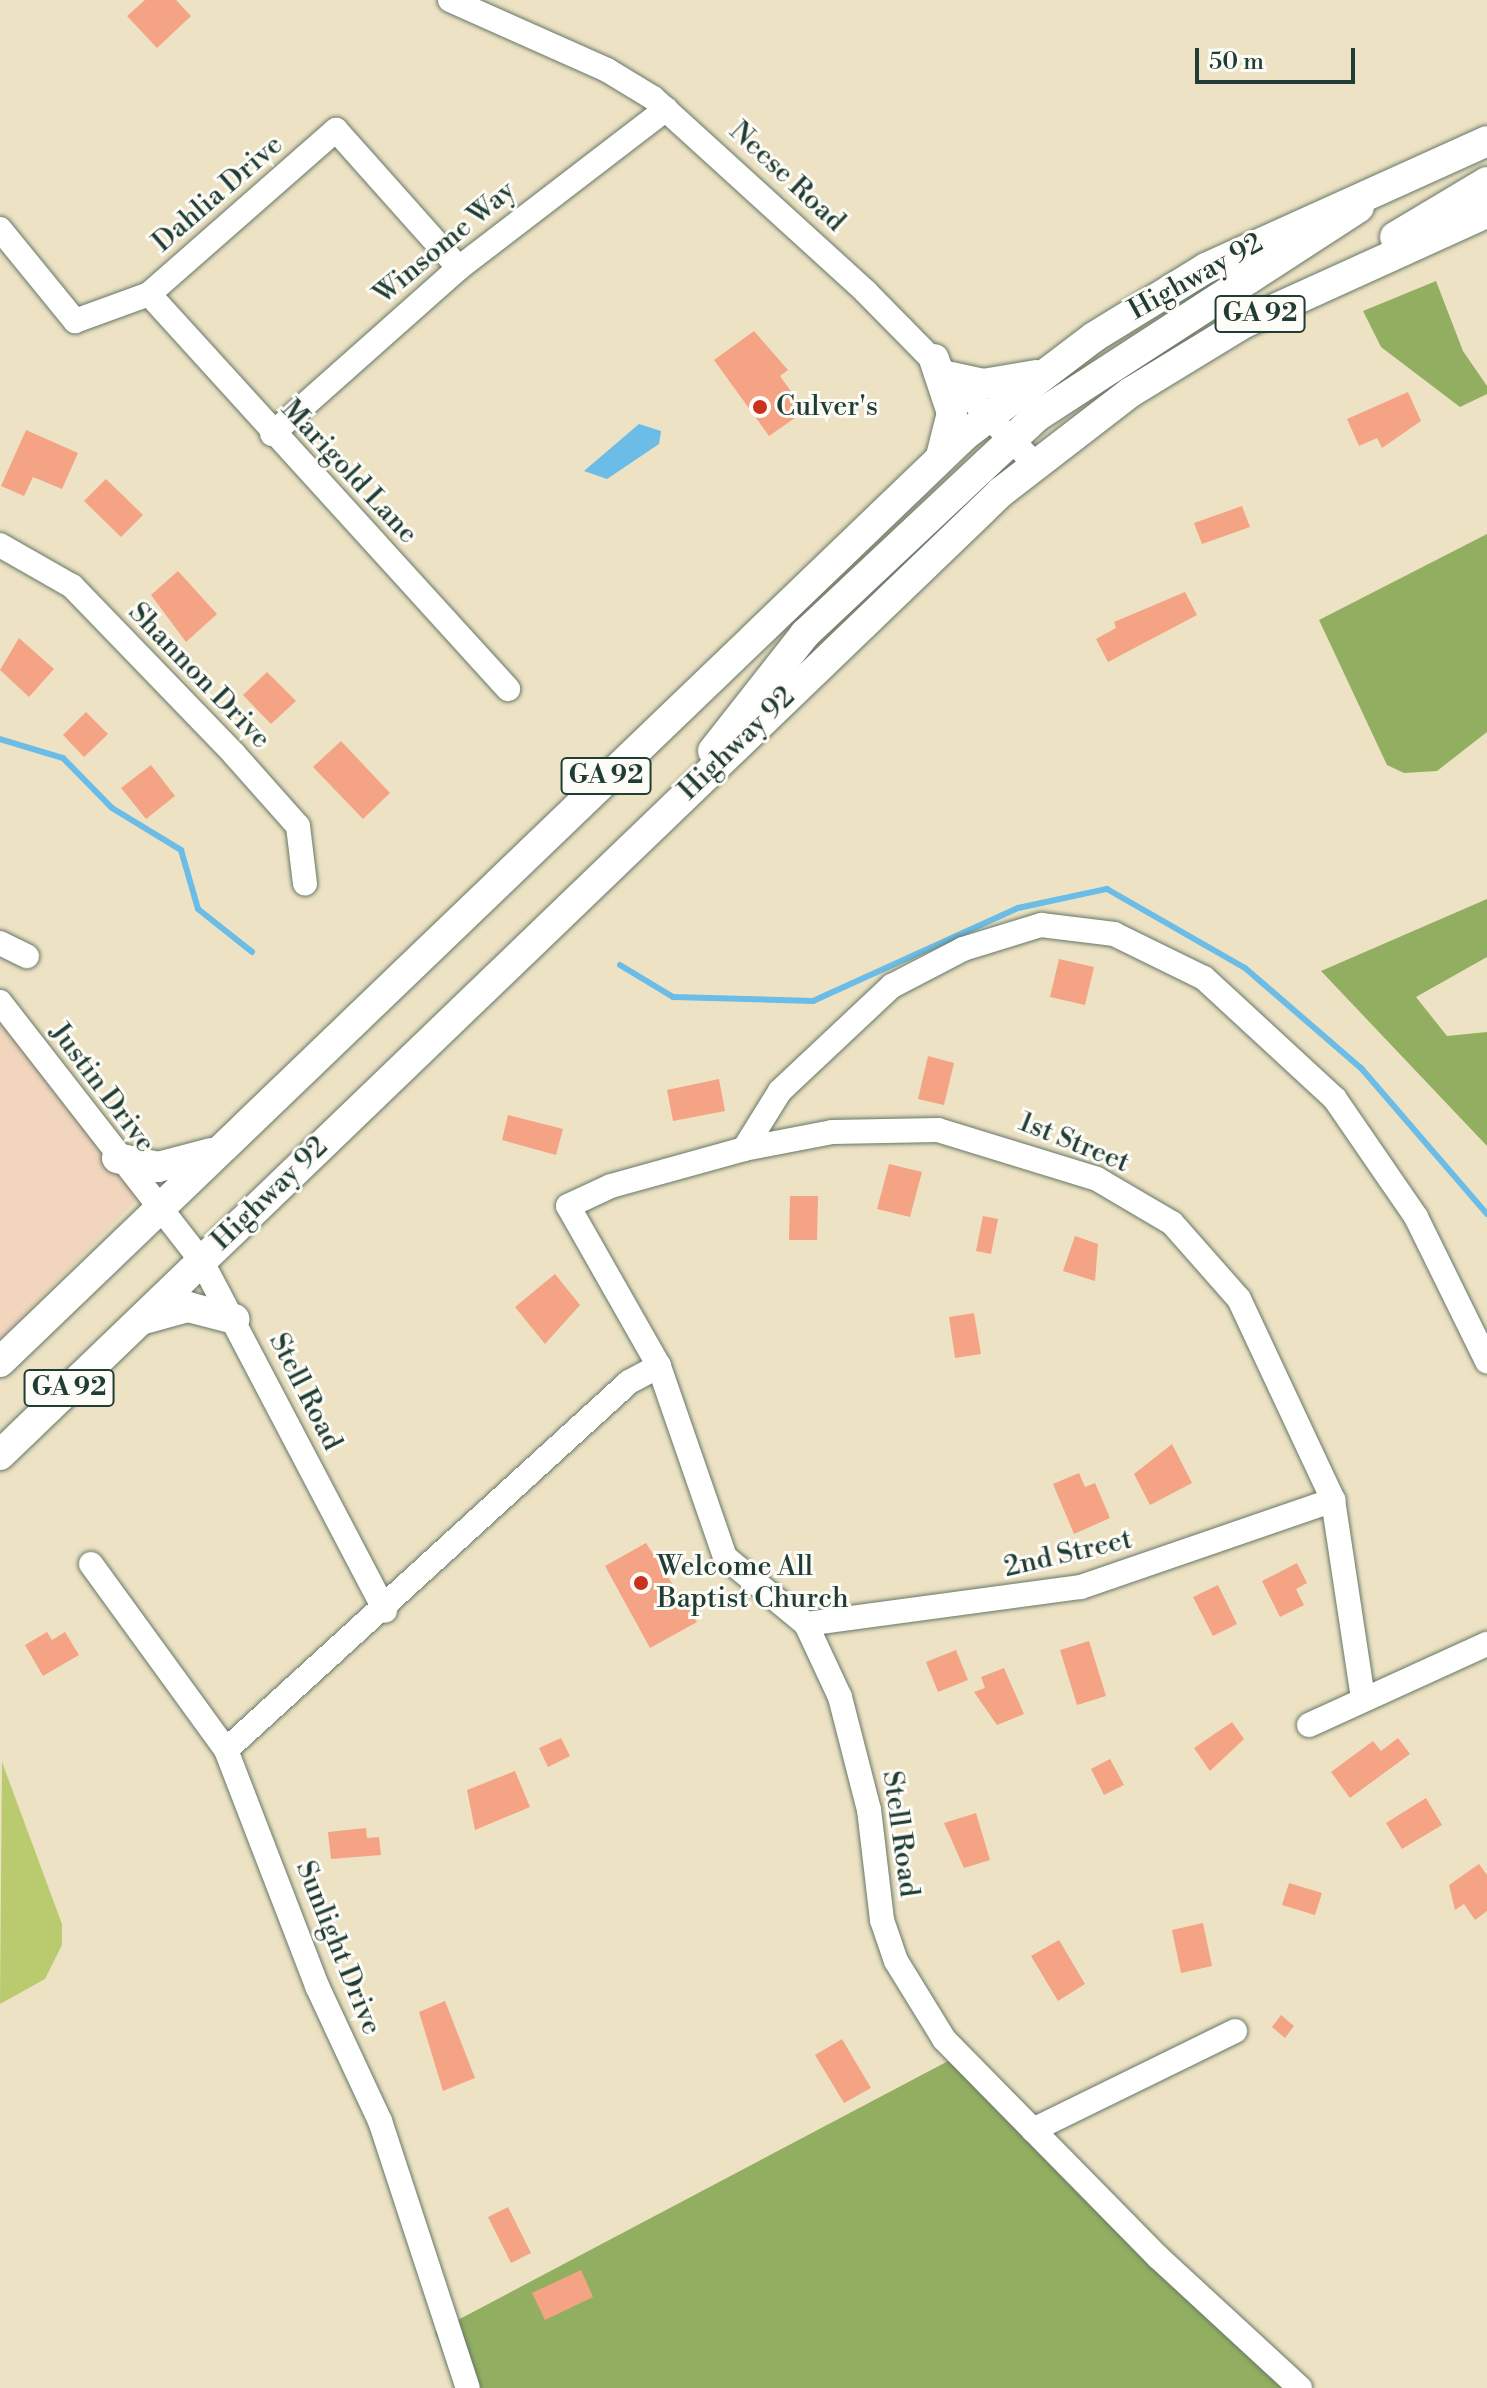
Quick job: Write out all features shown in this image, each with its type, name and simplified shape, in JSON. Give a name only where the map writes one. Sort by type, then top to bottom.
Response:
[{"type":"main road","name":"Highway 92","points":[[0,1362],[941,456],[989,416],[1045,373],[1196,274],[1384,184],[1487,141]]},
{"type":"main road","points":[[1352,271],[1487,182]]},
{"type":"main road","points":[[695,784],[781,660],[1011,438],[1113,361],[1335,227],[1384,184]]},
{"type":"main road","name":"Highway 92","points":[[0,1455],[695,784],[1035,464],[1194,352],[1352,271],[1487,213]]},
{"type":"main road","points":[[942,368],[983,384],[1045,373]]},
{"type":"main road","points":[[941,456],[952,413],[942,368]]},
{"type":"main road","points":[[117,1158],[176,1166],[226,1144]]},
{"type":"main road","points":[[138,1322],[188,1307],[234,1319]]},
{"type":"street","name":"Neese Road","points":[[450,0],[607,70],[666,109],[942,368],[1035,464]]},
{"type":"street","name":"Winsome Way","points":[[272,434],[459,268],[666,109]]},
{"type":"street","name":"Dahlia Drive","points":[[0,229],[75,321],[149,294],[336,130],[459,268]]},
{"type":"street","name":"Marigold Lane","points":[[149,294],[272,434],[508,689]]},
{"type":"street","name":"Shannon Drive","points":[[0,545],[72,586],[234,754],[298,826],[305,884]]},
{"type":"street","points":[[744,1149],[780,1091],[892,986],[963,949],[1041,925],[1114,934],[1204,978],[1335,1099],[1416,1217],[1487,1361]]},
{"type":"street","points":[[0,943],[27,956]]},
{"type":"street","name":"Justin Drive","points":[[0,1002],[157,1211]]},
{"type":"street","name":"1st Street","points":[[568,1206],[611,1186],[744,1149],[832,1132],[938,1130],[1097,1179],[1172,1223],[1239,1299],[1333,1500],[1363,1698]]},
{"type":"street","name":"Stell Road","points":[[568,1206],[659,1366],[725,1557],[806,1624],[858,1752],[872,1868],[896,1961],[944,2039],[1033,2130],[1300,2388]]},
{"type":"street","name":"Stell Road","points":[[157,1211],[201,1260],[385,1611]]},
{"type":"street","points":[[226,1750],[385,1611],[629,1382],[659,1366]]},
{"type":"street","name":"2nd Street","points":[[806,1624],[1081,1587],[1333,1500]]},
{"type":"street","name":"Sunlight Drive","points":[[91,1564],[226,1750],[317,1986],[380,2121],[468,2388]]},
{"type":"street","points":[[1309,1725],[1487,1644]]},
{"type":"street","points":[[1033,2130],[1235,2031]]},
{"type":"shaded area","points":[[0,990],[153,1183],[0,1339]]},
{"type":"green space","points":[[1436,281],[1463,351],[1487,386],[1487,394],[1460,407],[1381,347],[1363,311]]},
{"type":"green space","points":[[1487,534],[1487,732],[1437,771],[1404,773],[1387,765],[1319,620]]},
{"type":"green space","points":[[1487,899],[1487,957],[1416,997],[1447,1036],[1487,1032],[1487,1146],[1321,971]]},
{"type":"green space","points":[[2,1762],[62,1924],[62,1945],[45,1979],[0,2004]]},
{"type":"green space","points":[[969,2050],[1264,2351],[1312,2388],[458,2388],[435,2332]]},
{"type":"water","points":[[639,424],[661,431],[659,444],[607,479],[584,471]]},
{"type":"building","points":[[145,0],[176,0],[191,16],[157,48],[127,16]]},
{"type":"building","points":[[754,331],[788,370],[780,376],[805,411],[769,436],[714,360]]},
{"type":"building","points":[[1408,392],[1421,421],[1382,448],[1377,438],[1359,446],[1347,419]]},
{"type":"building","points":[[26,430],[78,453],[62,489],[33,477],[24,496],[1,486]]},
{"type":"building","points":[[106,479],[143,515],[121,537],[84,501]]},
{"type":"building","points":[[1242,506],[1250,527],[1202,544],[1194,523]]},
{"type":"building","points":[[178,571],[217,614],[186,642],[151,595]]},
{"type":"building","points":[[1185,592],[1197,615],[1108,662],[1096,639],[1116,628],[1114,622]]},
{"type":"building","points":[[19,638],[54,669],[29,697],[0,670]]},
{"type":"building","points":[[267,672],[296,701],[271,724],[243,695]]},
{"type":"building","points":[[86,712],[108,734],[84,757],[63,735]]},
{"type":"building","points":[[341,741],[390,793],[363,819],[313,767]]},
{"type":"building","points":[[151,765],[175,796],[146,819],[121,788]]},
{"type":"building","points":[[1059,959],[1094,967],[1085,1005],[1050,997]]},
{"type":"building","points":[[928,1056],[954,1063],[944,1105],[918,1099]]},
{"type":"building","points":[[719,1079],[725,1111],[673,1121],[667,1090]]},
{"type":"building","points":[[508,1115],[563,1129],[556,1155],[502,1140]]},
{"type":"building","points":[[889,1164],[922,1172],[910,1217],[877,1209]]},
{"type":"building","points":[[790,1196],[818,1196],[817,1240],[789,1240]]},
{"type":"building","points":[[983,1216],[998,1219],[991,1254],[976,1251]]},
{"type":"building","points":[[1075,1236],[1098,1244],[1095,1281],[1063,1271]]},
{"type":"building","points":[[555,1274],[580,1305],[545,1344],[515,1307]]},
{"type":"building","points":[[974,1313],[981,1354],[955,1358],[949,1317]]},
{"type":"building","points":[[1172,1444],[1192,1483],[1150,1505],[1134,1474]]},
{"type":"building","points":[[1079,1473],[1085,1487],[1095,1483],[1110,1518],[1074,1534],[1053,1484]]},
{"type":"building","name":"Welcome All Baptist Church","points":[[646,1543],[697,1622],[650,1648],[605,1566]]},
{"type":"building","points":[[1297,1563],[1307,1583],[1296,1589],[1304,1605],[1280,1617],[1262,1581]]},
{"type":"building","points":[[1218,1585],[1237,1624],[1213,1636],[1193,1597]]},
{"type":"building","points":[[47,1632],[52,1640],[65,1632],[79,1655],[43,1676],[25,1645]]},
{"type":"building","points":[[1089,1641],[1106,1696],[1077,1705],[1060,1650]]},
{"type":"building","points":[[956,1650],[968,1680],[938,1692],[926,1662]]},
{"type":"building","points":[[1004,1668],[1024,1714],[997,1725],[974,1692],[985,1688],[981,1677]]},
{"type":"building","points":[[1232,1722],[1244,1739],[1210,1771],[1194,1748]]},
{"type":"building","points":[[561,1738],[570,1756],[548,1767],[539,1748]]},
{"type":"building","points":[[1398,1738],[1410,1754],[1350,1798],[1331,1772],[1373,1741],[1381,1751]]},
{"type":"building","points":[[1110,1759],[1124,1785],[1104,1795],[1091,1769]]},
{"type":"building","points":[[515,1771],[530,1807],[475,1830],[467,1790]]},
{"type":"building","points":[[1426,1798],[1442,1825],[1402,1849],[1386,1823]]},
{"type":"building","points":[[976,1813],[990,1860],[964,1868],[944,1823]]},
{"type":"building","points":[[366,1828],[367,1838],[379,1837],[381,1855],[331,1859],[328,1832]]},
{"type":"building","points":[[1479,1864],[1487,1875],[1487,1911],[1475,1920],[1464,1904],[1455,1910],[1449,1885]]},
{"type":"building","points":[[1289,1883],[1322,1893],[1315,1915],[1282,1905]]},
{"type":"building","points":[[1203,1923],[1212,1966],[1181,1973],[1172,1930]]},
{"type":"building","points":[[1059,1940],[1085,1984],[1058,2001],[1031,1956]]},
{"type":"building","points":[[445,2001],[475,2078],[443,2091],[419,2012]]},
{"type":"building","points":[[1281,2015],[1294,2026],[1285,2038],[1272,2027]]},
{"type":"building","points":[[842,2039],[871,2088],[844,2103],[815,2055]]},
{"type":"building","points":[[508,2207],[531,2253],[511,2263],[488,2217]]},
{"type":"building","points":[[581,2270],[593,2297],[545,2320],[532,2293]]},
{"type":"waterway","points":[[0,739],[63,758],[112,808],[181,850],[198,909],[252,952]]},
{"type":"waterway","points":[[620,965],[673,997],[813,1001],[1018,908],[1107,889],[1245,968],[1361,1068],[1487,1214]]},
{"type":"place","name":"Culver's","points":[[760,407]]},
{"type":"place","name":"Welcome All Baptist Church","points":[[641,1583]]}]
